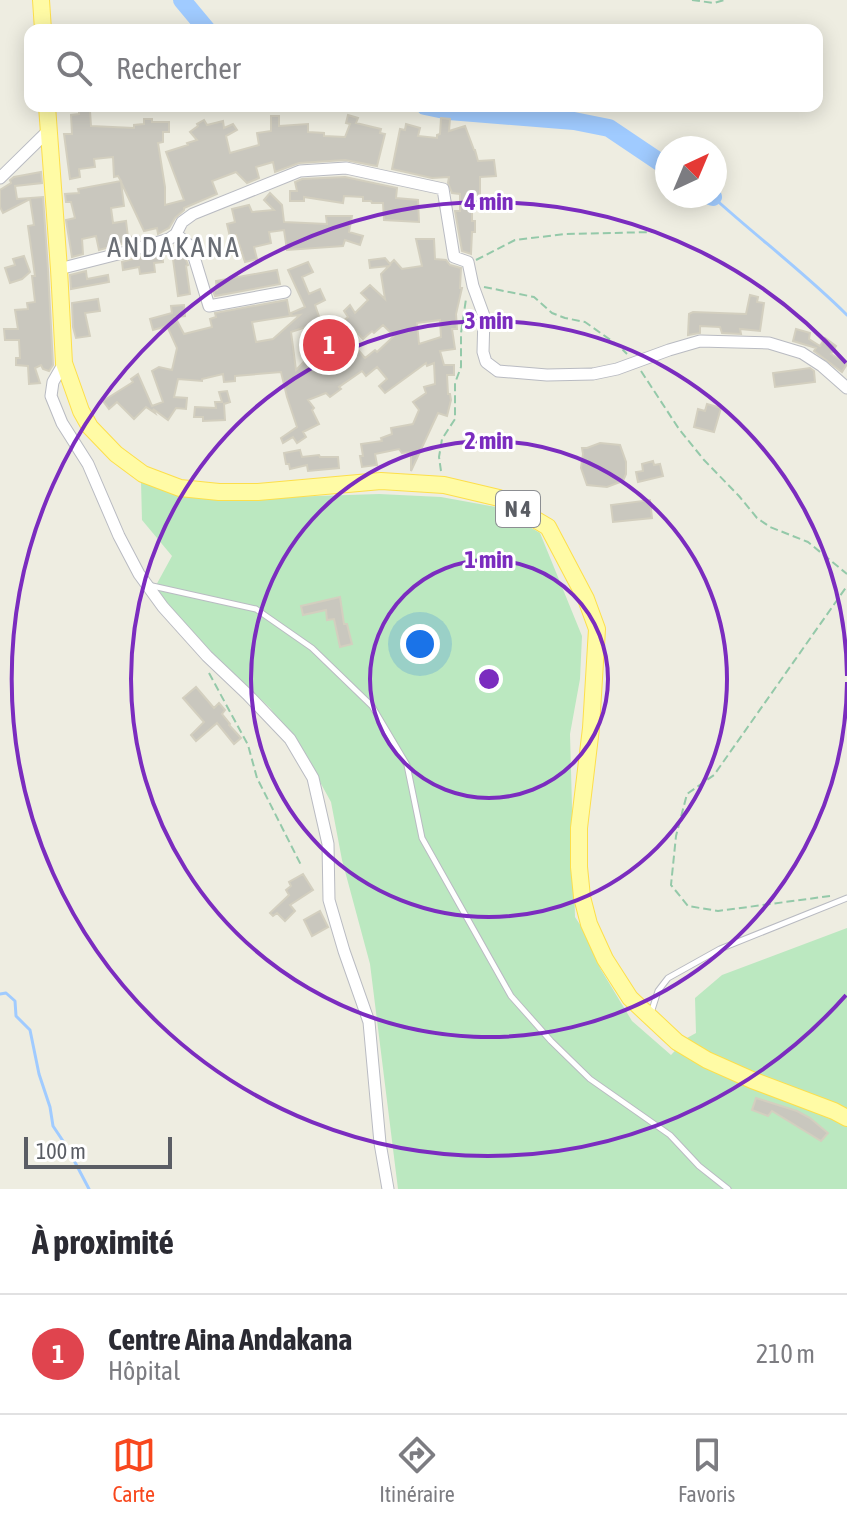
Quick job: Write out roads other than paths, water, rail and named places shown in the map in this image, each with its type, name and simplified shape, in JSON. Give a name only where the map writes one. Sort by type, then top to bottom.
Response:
[{"type":"main road","points":[[41,0],[43,24]]},
{"type":"main road","name":"N 4","points":[[48,112],[64,363],[90,427],[116,454],[143,474],[180,488],[258,492],[381,481],[444,485],[499,498],[548,527],[586,599],[597,629],[591,728],[579,828],[579,867],[589,924],[605,959],[630,998],[677,1042],[707,1060],[847,1118]]},
{"type":"street","points":[[0,178],[49,130]]},
{"type":"street","points":[[59,269],[169,239],[193,214],[300,171],[346,168],[443,189],[454,257],[468,262],[484,316],[483,352],[486,362],[498,371],[547,375],[593,374],[700,341],[769,343],[802,353],[847,388]]},
{"type":"street","points":[[176,234],[191,247],[209,306],[285,292]]},
{"type":"street","points":[[64,363],[53,382],[51,396],[62,423],[88,464],[119,536],[147,585],[207,656],[290,739],[313,778],[328,844],[329,900],[369,1022],[380,1143],[388,1189]]},
{"type":"lane","points":[[147,585],[256,609],[312,648],[372,706],[407,765],[422,838],[511,996],[590,1079],[670,1135],[699,1166],[728,1189]]},
{"type":"lane","points":[[650,1017],[658,991],[668,978],[720,949],[847,898]]},
{"type":"waterway","points":[[182,0],[202,24]]},
{"type":"waterway","points":[[462,112],[574,121],[609,128],[655,159]]},
{"type":"waterway","points":[[726,208],[847,315]]},
{"type":"waterway","points":[[0,994],[6,993],[15,1001],[16,1016],[30,1030],[53,1126],[89,1189]]},
{"type":"place","name":"Centre Aina Andakana","points":[[329,345]]},
{"type":"district","name":"ANDAKANA","points":[[174,247]]}]
